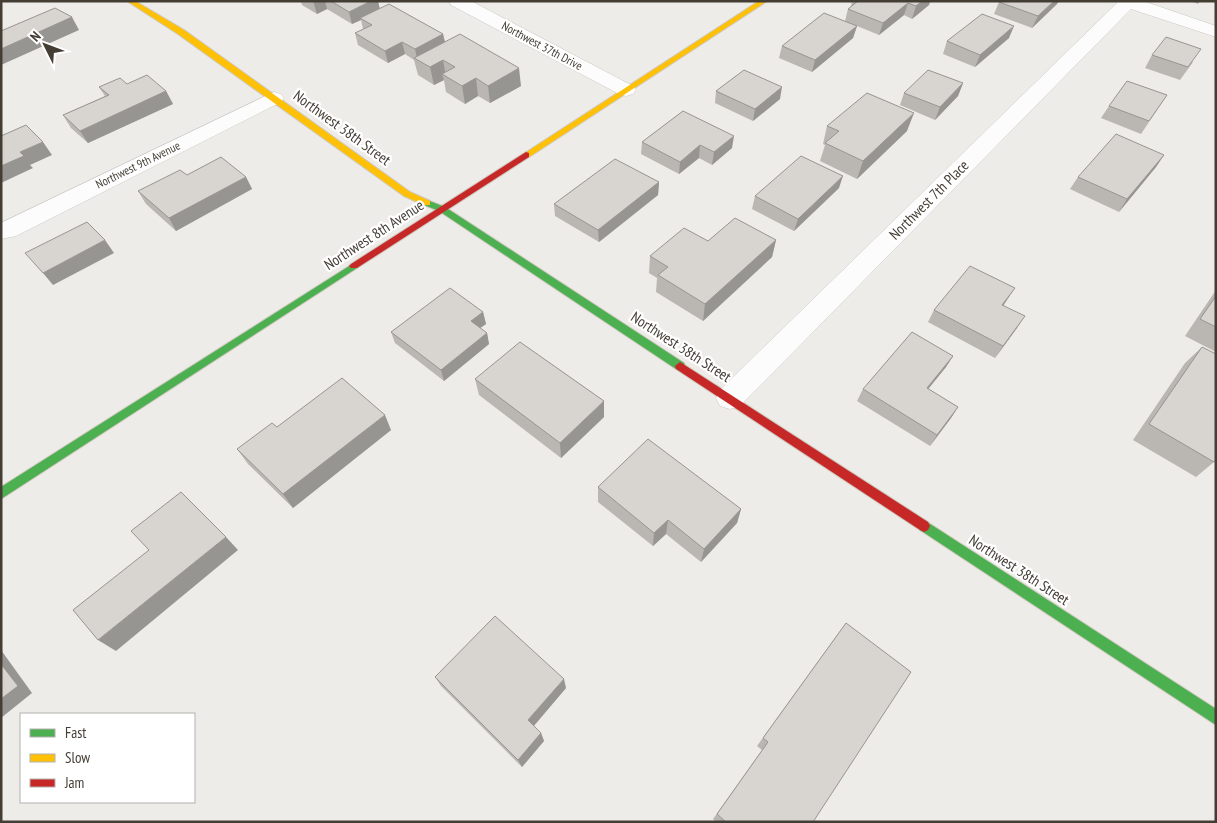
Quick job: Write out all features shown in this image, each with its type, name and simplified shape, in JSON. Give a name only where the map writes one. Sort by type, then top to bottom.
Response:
[{"type":"street","name":"Northwest 38th Street","points":[[130,1],[181,32],[407,194],[442,209],[1216,718]]},
{"type":"street","name":"Northwest 37th Drive","points":[[458,1],[626,90]]},
{"type":"street","name":"Northwest 8th Avenue","points":[[1,494],[764,1]]},
{"type":"street","points":[[1127,2],[1216,32]]},
{"type":"street","name":"Northwest 7th Place","points":[[730,398],[1127,2]]},
{"type":"street","name":"Northwest 9th Avenue","points":[[1,231],[8,230],[274,98]]},
{"type":"building","points":[[331,1],[371,1],[349,12]]},
{"type":"building","points":[[858,1],[922,1],[916,6],[908,3],[883,23],[848,9]]},
{"type":"building","points":[[999,1],[1054,1],[1038,16]]},
{"type":"building","points":[[389,4],[443,34],[415,49],[402,42],[385,51],[355,33],[372,25],[360,18]]},
{"type":"building","points":[[55,8],[72,17],[1,49],[1,31]]},
{"type":"building","points":[[824,13],[857,26],[815,60],[782,46]]},
{"type":"building","points":[[982,14],[1014,26],[980,55],[947,41]]},
{"type":"building","points":[[460,34],[519,68],[488,86],[476,78],[462,86],[442,74],[455,67],[443,60],[430,67],[414,58]]},
{"type":"building","points":[[1166,37],[1201,49],[1188,67],[1152,55]]},
{"type":"building","points":[[744,70],[782,87],[755,109],[716,91]]},
{"type":"building","points":[[928,70],[963,83],[940,107],[904,93]]},
{"type":"building","points":[[147,75],[166,91],[80,131],[63,115],[109,95],[99,87],[120,78],[127,84]]},
{"type":"building","points":[[1127,81],[1167,95],[1149,121],[1109,106]]},
{"type":"building","points":[[867,93],[914,113],[863,161],[825,143],[839,131],[827,126]]},
{"type":"building","points":[[683,111],[734,136],[714,152],[700,145],[680,162],[642,142]]},
{"type":"building","points":[[26,125],[43,142],[20,152],[24,156],[1,166],[1,136]]},
{"type":"building","points":[[1116,134],[1164,155],[1127,199],[1078,177]]},
{"type":"building","points":[[801,156],[843,176],[798,219],[755,196]]},
{"type":"building","points":[[221,157],[246,177],[169,218],[138,191],[180,170],[187,175]]},
{"type":"building","points":[[615,159],[659,182],[598,230],[554,204]]},
{"type":"building","points":[[735,218],[776,240],[705,304],[658,275],[668,267],[650,256],[684,228],[708,241]]},
{"type":"building","points":[[87,222],[105,240],[43,273],[25,253]]},
{"type":"building","points":[[970,266],[1015,288],[1002,305],[1025,316],[1003,346],[934,310]]},
{"type":"building","points":[[450,288],[483,312],[471,321],[487,333],[441,370],[391,332]]},
{"type":"building","points":[[1216,296],[1216,327],[1200,319]]},
{"type":"building","points":[[912,332],[953,356],[927,388],[958,407],[937,435],[863,389]]},
{"type":"building","points":[[520,342],[604,401],[560,443],[475,379]]},
{"type":"building","points":[[1202,347],[1216,354],[1216,460],[1214,462],[1149,424]]},
{"type":"building","points":[[342,378],[385,415],[283,494],[237,449],[272,423],[277,427]]},
{"type":"building","points":[[648,439],[741,509],[704,549],[668,520],[654,533],[598,487]]},
{"type":"building","points":[[181,492],[226,537],[98,640],[73,610],[149,550],[131,531]]},
{"type":"building","points":[[495,616],[564,679],[528,720],[541,733],[518,760],[435,677]]},
{"type":"building","points":[[846,623],[911,672],[813,822],[726,822],[717,814],[768,742],[763,738]]},
{"type":"building","points":[[1,664],[18,686],[1,699]]},
{"type":"traffic: fast","points":[[427,203],[442,209],[680,366]]},
{"type":"traffic: fast","points":[[1,494],[354,266]]},
{"type":"traffic: fast","points":[[924,526],[1216,718]]},
{"type":"traffic: slow","points":[[130,1],[181,32],[407,194],[427,203]]},
{"type":"traffic: slow","points":[[526,155],[764,1]]},
{"type":"traffic: jam","points":[[354,266],[526,155]]},
{"type":"traffic: jam","points":[[680,366],[924,526]]}]
